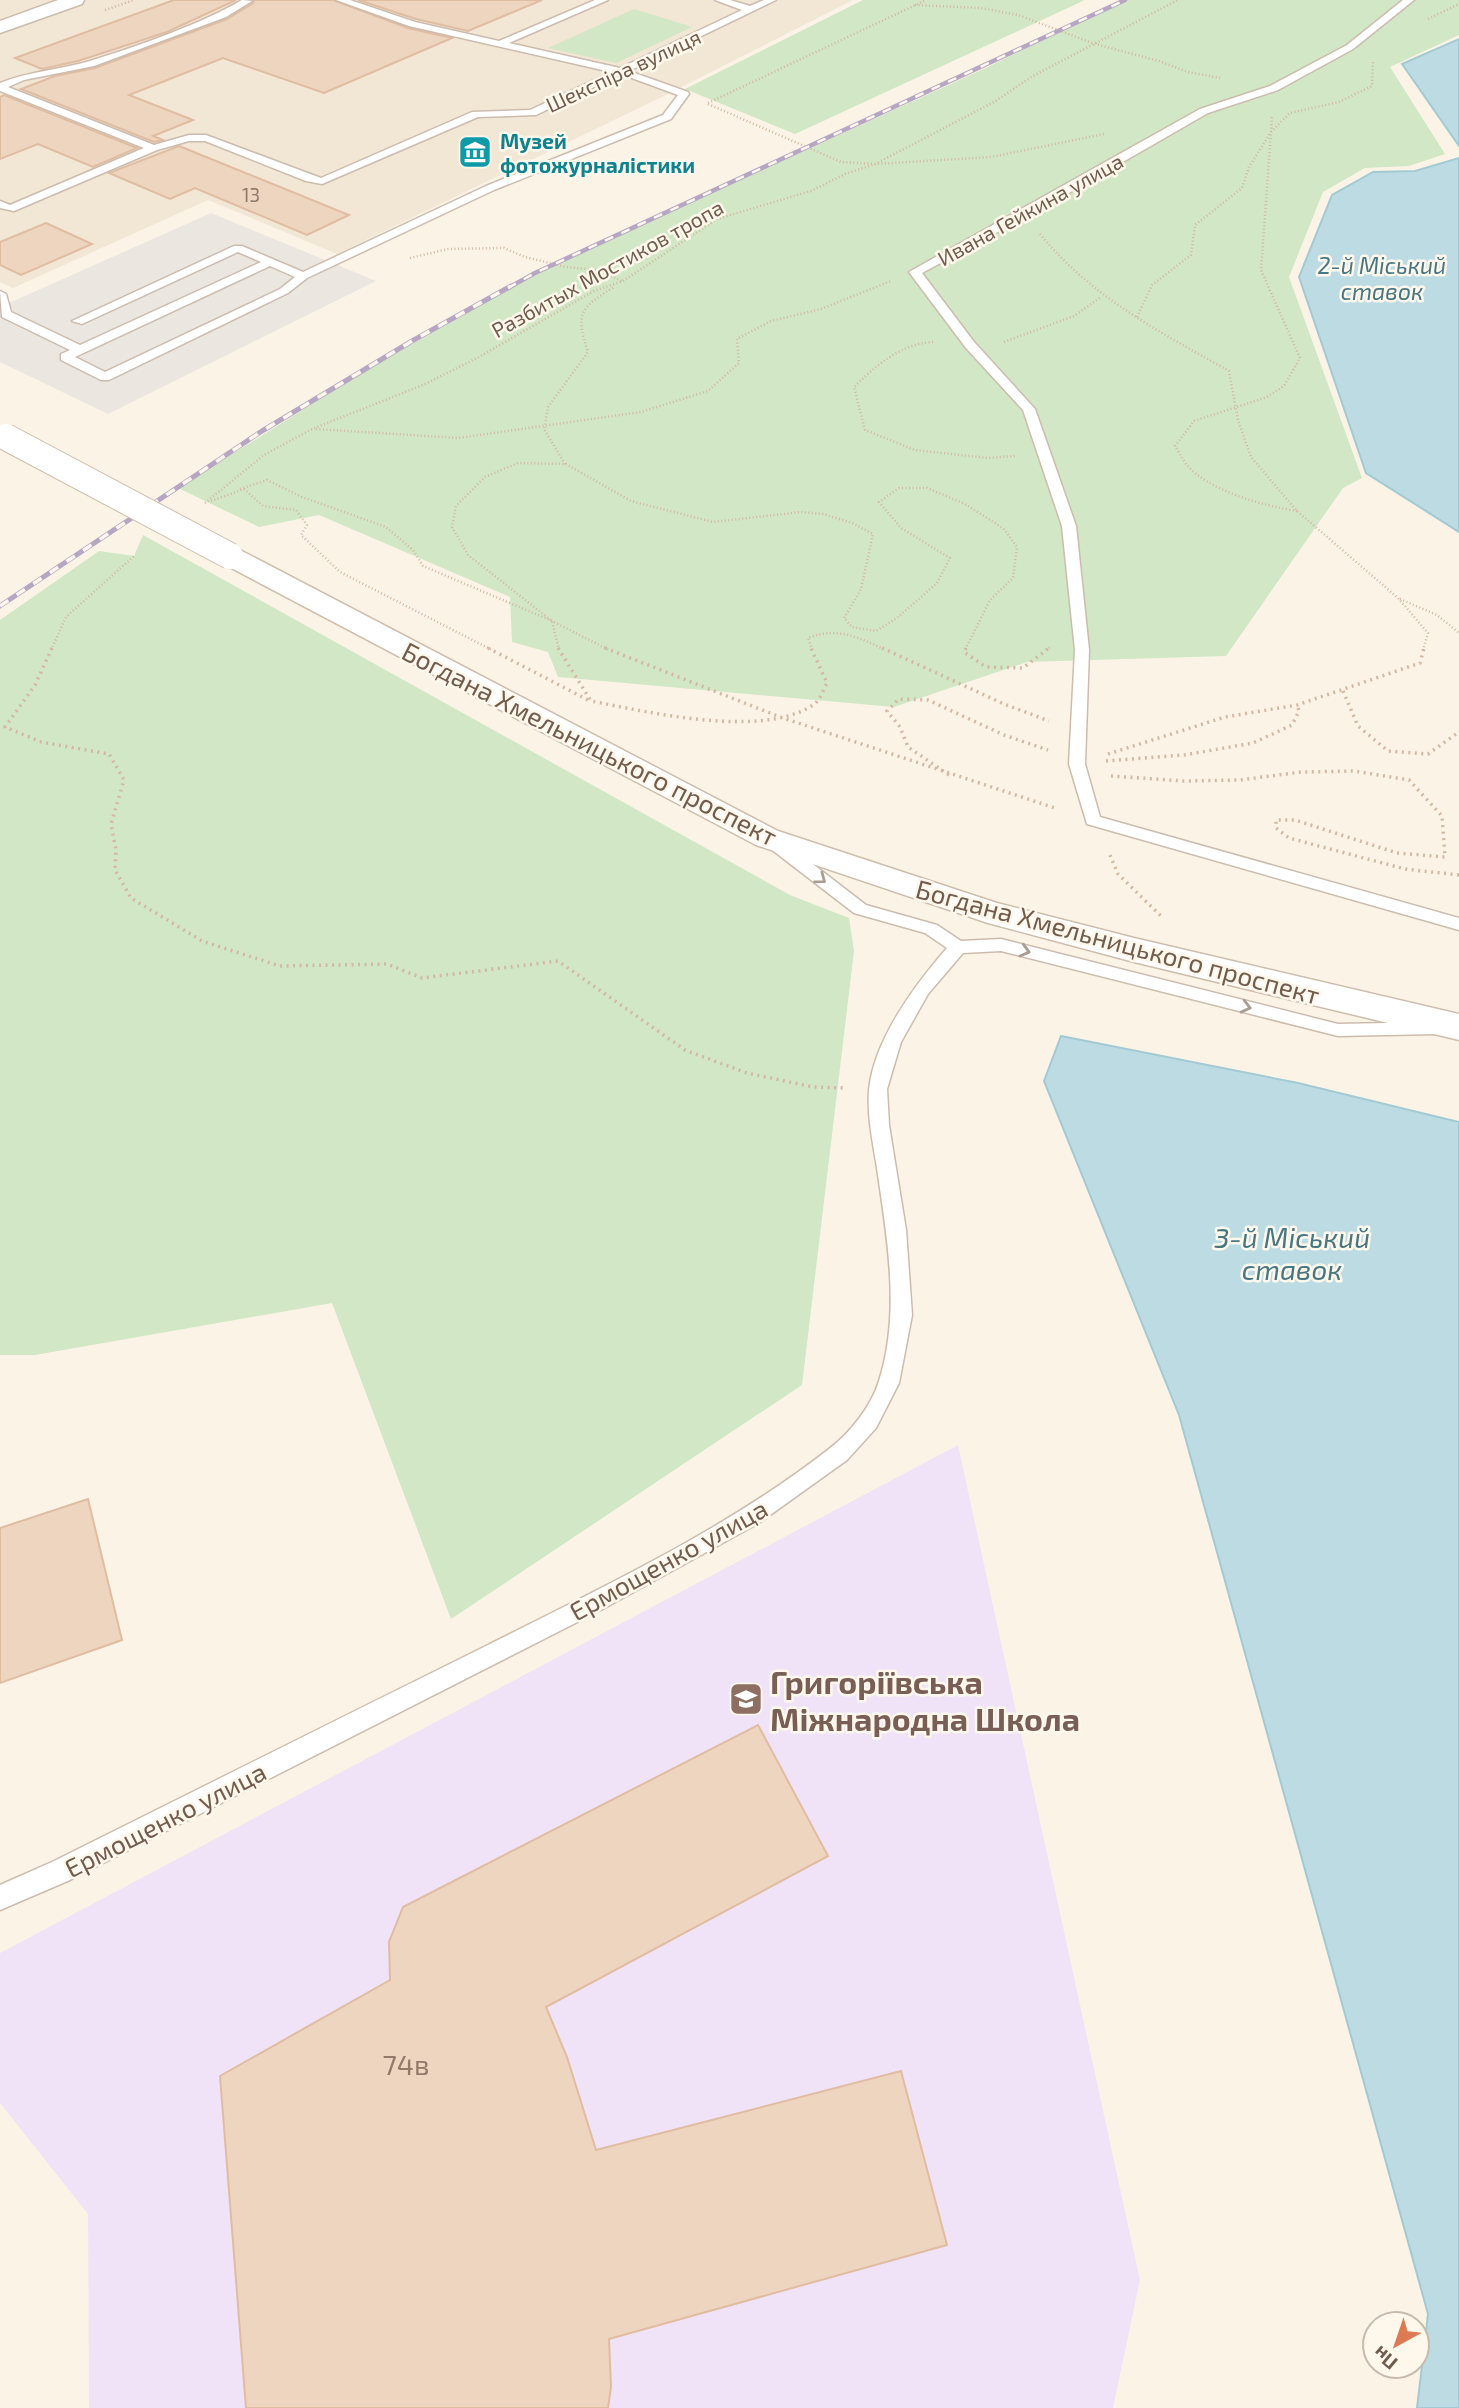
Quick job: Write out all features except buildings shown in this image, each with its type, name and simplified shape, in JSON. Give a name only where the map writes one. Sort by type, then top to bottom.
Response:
[{"type":"main road","points":[[0,27],[75,0]]},
{"type":"main road","name":"Богдана Хмельницького проспект","points":[[3,435],[767,838],[988,912],[1134,950],[1459,1027]]},
{"type":"lane","points":[[0,86],[21,78],[91,64],[223,15],[247,0]]},
{"type":"lane","points":[[270,262],[65,357],[105,377],[284,291],[303,276],[490,188],[667,117],[684,94],[621,71],[412,23],[341,0]]},
{"type":"lane","points":[[501,43],[603,0]]},
{"type":"lane","points":[[720,0],[752,10]]},
{"type":"lane","name":"Шекспіра вулиця","points":[[0,204],[10,209],[153,148],[189,138],[206,138],[310,179],[322,181],[476,114],[532,113],[771,0]]},
{"type":"lane","name":"Ивана Гейкина улица","points":[[1093,820],[1077,764],[1082,650],[1069,526],[1029,409],[970,345],[915,272],[1028,212],[1205,111],[1274,88],[1350,47],[1409,0]]},
{"type":"lane","points":[[0,86],[153,148]]},
{"type":"lane","points":[[78,321],[238,248],[303,276]]},
{"type":"lane","points":[[0,294],[6,314],[80,350]]},
{"type":"lane","points":[[1093,820],[1369,901],[1459,924]]},
{"type":"lane","points":[[767,838],[860,909],[931,929],[958,947],[1001,945],[1338,1030],[1459,1027]]},
{"type":"lane","name":"Ермощенко улица","points":[[0,1898],[61,1871],[593,1603],[751,1516],[839,1454],[869,1422],[889,1383],[902,1315],[896,1230],[880,1125],[878,1088],[892,1042],[921,990],[958,947]]},
{"type":"path","points":[[926,0],[706,103],[841,162],[876,164],[991,157],[1116,132]]},
{"type":"path","name":"Разбитых Мостиков тропа","points":[[312,429],[423,385],[480,358],[594,291],[623,281],[717,219],[810,191],[845,174],[876,164],[994,102],[1033,75],[1178,0]]},
{"type":"path","points":[[1426,20],[1459,4]]},
{"type":"path","points":[[915,5],[981,8],[1018,15],[1096,44],[1188,72],[1274,88]]},
{"type":"path","points":[[1137,317],[1152,285],[1191,254],[1195,225],[1241,188],[1249,167],[1271,132],[1290,113],[1339,102],[1372,86],[1373,58]]},
{"type":"path","points":[[1271,132],[1261,270],[1300,358],[1283,386],[1267,397],[1194,421],[1175,446],[1189,468],[1226,488],[1272,508],[1297,511]]},
{"type":"path","points":[[1028,212],[1056,257],[1101,297],[1230,372],[1238,420],[1251,457],[1297,511],[1398,598],[1428,633],[1420,663],[1297,705],[1225,716],[1077,764]]},
{"type":"path","points":[[399,261],[448,249],[505,248],[525,257],[566,267],[597,270],[623,281]]},
{"type":"path","points":[[915,272],[821,309],[771,321],[737,339],[739,363],[708,391],[641,412],[458,438],[312,429],[264,455],[204,505],[267,480],[303,498],[374,519],[416,550],[423,566],[552,621],[618,655],[780,717],[949,775],[1093,820],[1118,874],[1163,918]]},
{"type":"path","points":[[623,281],[584,306],[578,323],[588,352],[548,407],[544,429],[566,464],[631,501],[713,522],[801,512],[823,514],[852,523],[873,534],[861,589],[844,618],[852,627],[876,631],[897,618],[937,583],[950,558],[908,534],[886,514],[879,502],[899,488],[926,488],[965,504],[1003,528],[1017,547],[1013,578],[990,600],[964,652],[986,667],[1023,668],[1079,623]]},
{"type":"path","points":[[1043,450],[988,458],[915,450],[865,429],[854,387],[872,369],[896,352],[924,341],[970,345],[1000,343],[1074,316],[1101,297]]},
{"type":"path","points":[[566,464],[518,463],[485,477],[456,506],[452,527],[468,555],[552,621],[558,649],[591,701]]},
{"type":"path","points":[[240,489],[244,489],[263,506],[296,510],[307,525],[301,535],[340,572],[591,701],[671,717],[761,722],[800,712],[816,704],[827,683],[822,667],[811,652],[808,638],[823,632],[848,633],[1060,727],[1077,764]]},
{"type":"path","points":[[134,556],[66,617],[35,685],[5,727],[41,742],[108,754],[124,780],[111,824],[116,850],[115,870],[131,898],[202,941],[280,966],[387,964],[422,978],[558,961],[685,1050],[747,1073],[813,1087],[878,1088]]},
{"type":"path","points":[[1398,598],[1437,615],[1459,634]]},
{"type":"path","points":[[1343,691],[1358,726],[1388,751],[1428,754],[1459,732]]},
{"type":"path","points":[[949,775],[908,747],[900,727],[887,711],[899,699],[928,700],[1004,735],[1112,776],[1184,781],[1240,780],[1301,772],[1354,771],[1409,780],[1441,817],[1445,857],[1397,853],[1295,820],[1276,820],[1276,828],[1289,838],[1405,869],[1459,875]]},
{"type":"path","points":[[1077,764],[1184,755],[1253,743],[1292,725],[1299,711],[1297,705]]},
{"type":"shaded area","points":[[0,0],[853,0],[668,94],[337,254],[208,200],[13,288],[0,282]]},
{"type":"shaded area","points":[[211,213],[376,281],[108,414],[0,362],[0,307]]},
{"type":"shaded area","name":"Григоріївська Міжнародна Школа","points":[[958,1445],[1140,2280],[1113,2408],[89,2408],[88,2214],[0,2103],[0,1953]]},
{"type":"green space","points":[[863,0],[1085,0],[795,134],[685,89]]},
{"type":"green space","points":[[1125,0],[1459,0],[1459,35],[1390,67],[1445,154],[1409,166],[1365,168],[1323,192],[1289,277],[1362,478],[1343,488],[1226,656],[1027,662],[894,707],[558,677],[548,652],[512,642],[510,597],[319,515],[259,527],[178,488],[360,374],[535,274],[990,66]]},
{"type":"green space","points":[[634,9],[692,27],[616,63],[548,48]]},
{"type":"green space","points":[[143,535],[790,895],[849,918],[854,951],[802,1385],[451,1619],[332,1303],[35,1355],[0,1355],[0,620],[99,551],[134,556]]},
{"type":"water","points":[[1459,39],[1459,146],[1402,64]]},
{"type":"water","name":"2-й Міський ставок","points":[[1459,158],[1459,532],[1366,473],[1299,277],[1332,195],[1373,172],[1415,171]]},
{"type":"water","name":"3-й Міський ставок","points":[[1061,1036],[1298,1083],[1459,1122],[1459,2408],[1417,2408],[1420,2380],[1431,2380],[1431,2310],[1427,2310],[1179,1415],[1044,1081]]},
{"type":"railway","points":[[508,288],[535,273],[1125,0]]},
{"type":"railway","points":[[0,606],[262,431],[412,341],[511,286]]},
{"type":"place","name":"Музей фотожурналістики","points":[[475,152]]},
{"type":"place","name":"Григоріївська Міжнародна Школа","points":[[746,1699]]}]
